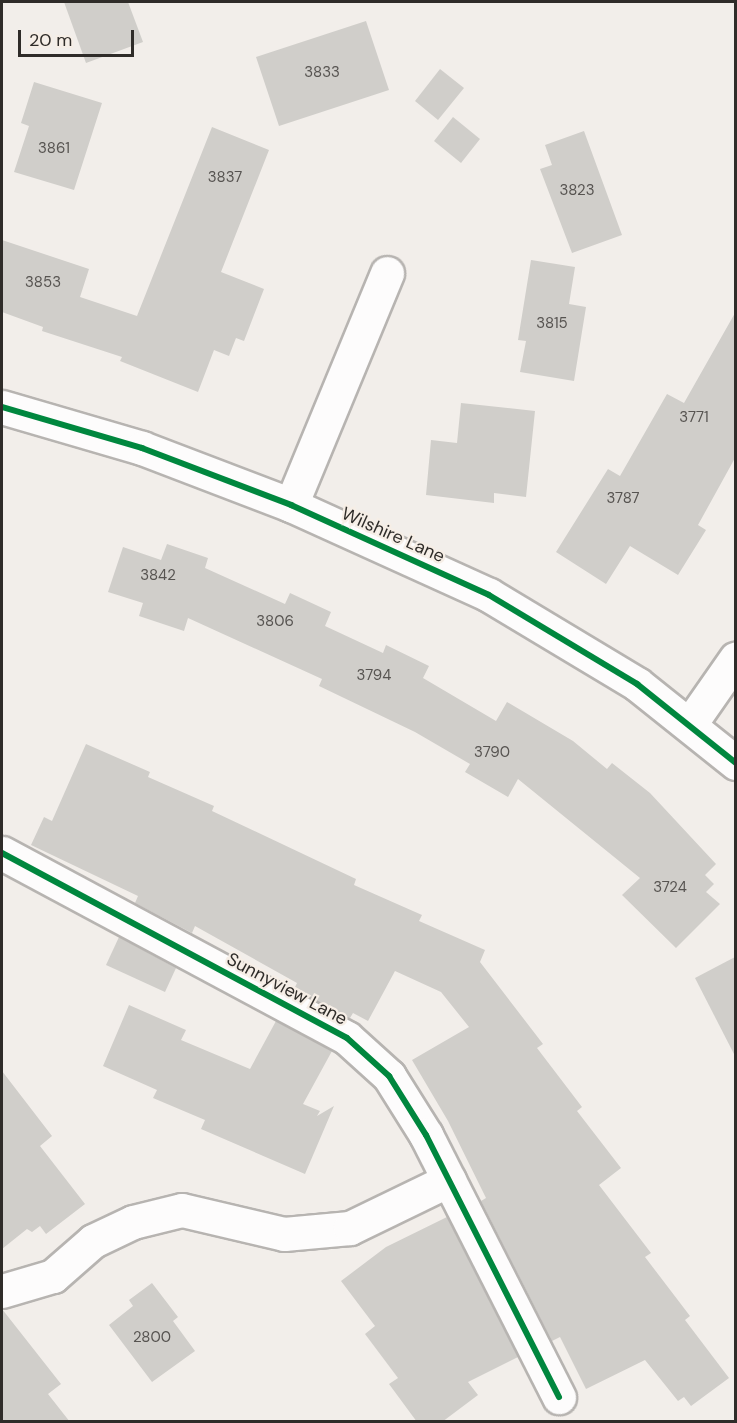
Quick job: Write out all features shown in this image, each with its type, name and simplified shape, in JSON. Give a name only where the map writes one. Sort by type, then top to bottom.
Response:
[{"type":"street","points":[[291,506],[387,273]]},
{"type":"street","name":"Wilshire Lane","points":[[2,407],[142,448],[291,506],[489,595],[637,684],[690,724],[735,763]]},
{"type":"street","points":[[690,724],[735,658]]},
{"type":"street","name":"Sunnyview Lane","points":[[2,853],[347,1038],[389,1076],[449,1180],[559,1397]]},
{"type":"street","points":[[2,1292],[53,1276],[93,1241],[133,1222],[172,1212],[182,1210],[284,1234],[350,1228],[449,1180]]},
{"type":"building","points":[[64,2],[128,2],[143,42],[86,63]]},
{"type":"building","points":[[366,21],[389,90],[279,126],[256,57]]},
{"type":"building","points":[[440,69],[464,88],[438,120],[415,101]]},
{"type":"building","points":[[34,82],[102,103],[74,190],[14,172],[29,126],[21,123]]},
{"type":"building","points":[[453,117],[480,139],[461,163],[434,141]]},
{"type":"building","points":[[212,127],[269,150],[221,272],[264,289],[244,341],[236,338],[229,356],[214,350],[198,392],[120,361],[122,357],[42,331],[43,327],[2,312],[2,240],[89,269],[80,297],[137,316]]},
{"type":"building","points":[[584,131],[622,235],[572,253],[540,169],[552,165],[545,145]]},
{"type":"building","points":[[531,260],[575,267],[569,304],[586,307],[574,381],[520,372],[526,341],[518,340]]},
{"type":"building","points":[[735,313],[735,458],[698,525],[706,530],[678,575],[630,546],[606,584],[556,552],[608,469],[620,476],[667,394],[684,403]]},
{"type":"building","points":[[461,403],[535,411],[526,497],[494,493],[494,503],[426,495],[431,440],[457,443]]},
{"type":"building","points":[[167,544],[208,558],[205,568],[285,604],[290,593],[331,612],[325,626],[383,653],[386,645],[429,666],[423,678],[496,721],[507,702],[573,741],[607,769],[612,763],[650,793],[716,864],[705,875],[714,884],[706,892],[720,904],[676,948],[622,895],[640,878],[518,779],[508,797],[465,772],[470,764],[415,732],[319,686],[322,679],[188,618],[184,631],[139,616],[143,603],[108,592],[123,547],[161,560]]},
{"type":"building","points":[[86,744],[150,772],[148,777],[214,806],[212,811],[356,879],[354,885],[422,915],[419,921],[485,950],[480,962],[543,1044],[537,1048],[582,1107],[577,1111],[621,1168],[599,1185],[651,1253],[645,1257],[690,1316],[685,1320],[729,1378],[691,1406],[684,1397],[678,1401],[645,1360],[586,1389],[560,1337],[552,1341],[481,1201],[486,1198],[448,1121],[412,1060],[469,1027],[441,992],[395,971],[368,1021],[353,1013],[350,1018],[294,989],[297,983],[195,926],[192,933],[135,903],[138,896],[31,845],[44,817],[52,821]]},
{"type":"building","points":[[119,937],[176,968],[165,992],[106,965]]},
{"type":"building","points":[[735,957],[735,1056],[695,978]]},
{"type":"building","points":[[129,1005],[186,1030],[181,1040],[250,1069],[276,1021],[332,1051],[303,1104],[320,1111],[317,1116],[334,1106],[305,1174],[201,1129],[205,1120],[153,1098],[157,1090],[103,1066]]},
{"type":"building","points":[[2,1071],[52,1136],[40,1146],[85,1204],[46,1234],[40,1226],[32,1232],[27,1229],[2,1249]]},
{"type":"building","points":[[447,1217],[518,1357],[468,1382],[478,1395],[442,1422],[417,1422],[389,1384],[398,1378],[365,1334],[375,1326],[341,1281],[386,1247]]},
{"type":"building","points":[[152,1283],[178,1317],[173,1321],[195,1351],[152,1382],[109,1325],[133,1306],[129,1300]]},
{"type":"building","points":[[2,1309],[61,1384],[48,1394],[70,1422],[2,1422]]},
{"type":"cycle path","points":[[2,407],[142,448],[291,505],[489,595],[637,684],[736,763]]},
{"type":"cycle path","points":[[2,853],[347,1038],[389,1076],[426,1135],[559,1397]]}]
